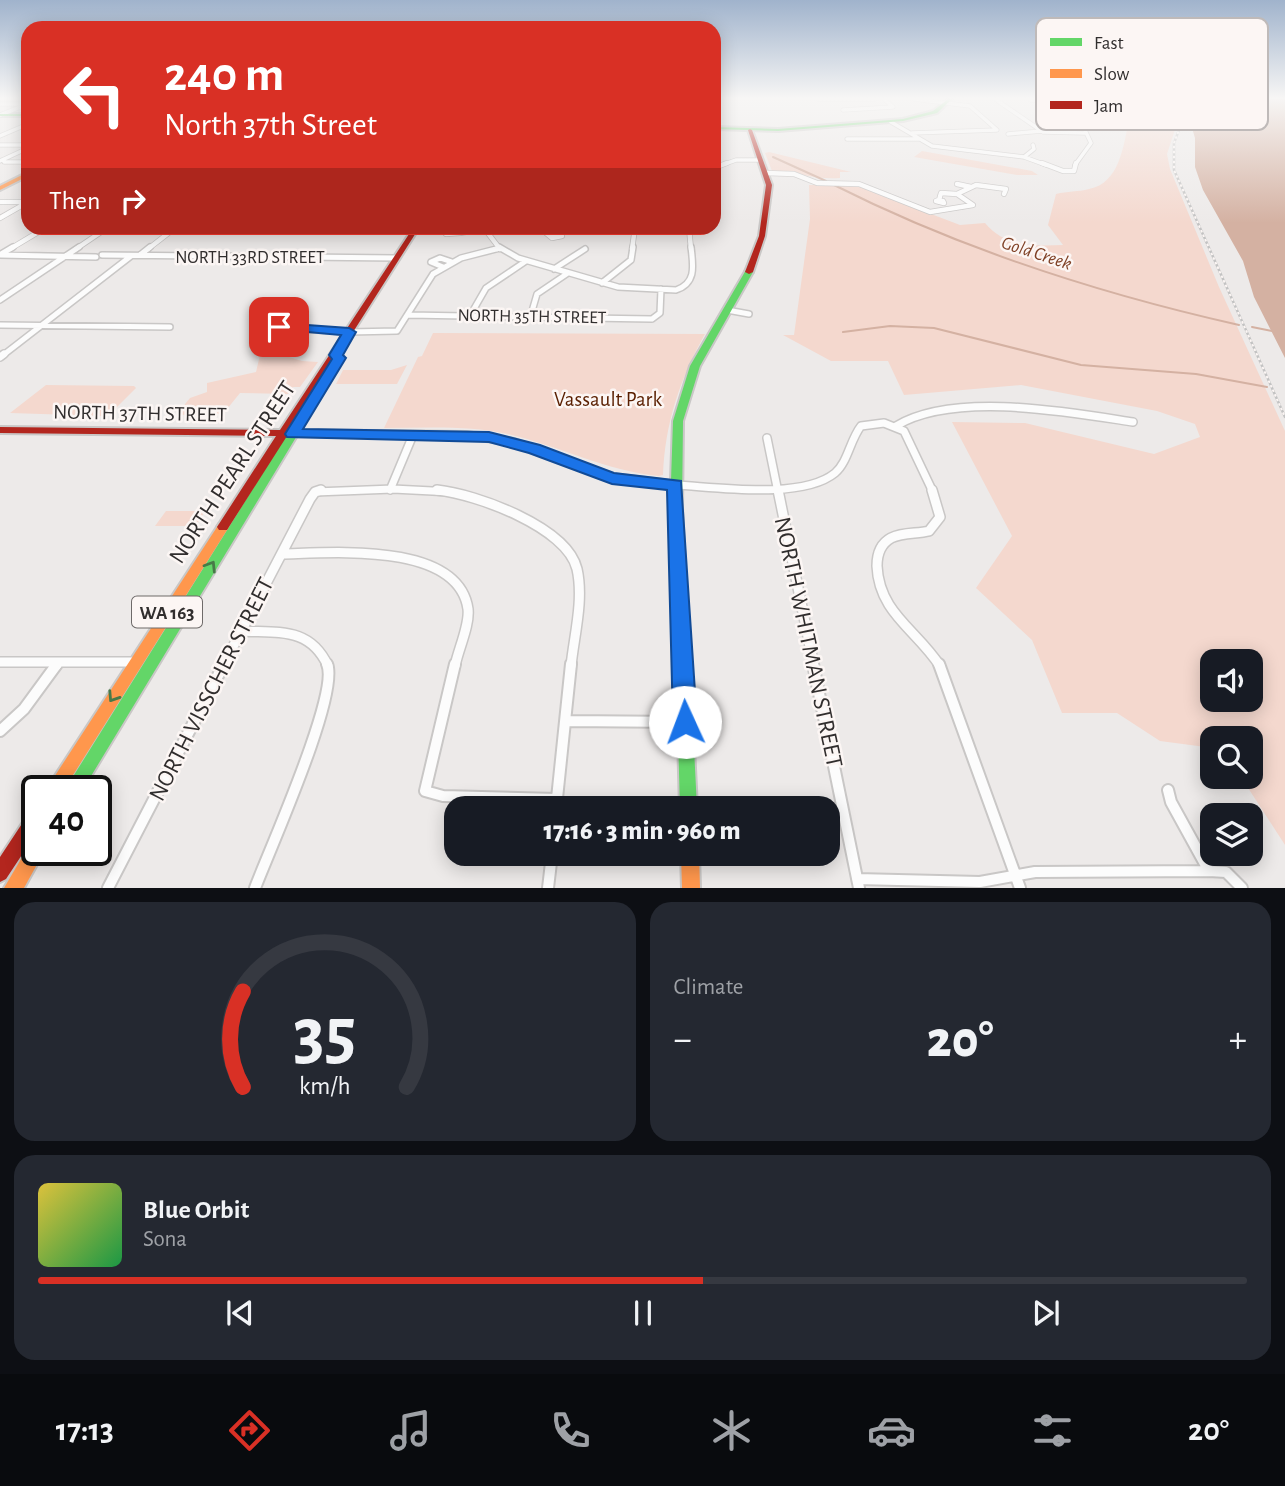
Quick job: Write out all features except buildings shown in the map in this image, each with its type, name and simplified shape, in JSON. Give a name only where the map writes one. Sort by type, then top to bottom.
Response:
[{"type":"street","points":[[688,796],[675,485],[678,421],[687,384],[750,270],[762,236],[770,189],[753,140]]},
{"type":"street","points":[[921,140],[936,147],[1024,157],[1070,172],[1075,170],[1075,164],[1091,143],[1089,140]]},
{"type":"street","points":[[0,145],[21,146]]},
{"type":"street","points":[[1024,157],[1034,149],[1033,145]]},
{"type":"street","points":[[978,153],[983,146]]},
{"type":"street","points":[[0,161],[21,150]]},
{"type":"street","points":[[721,165],[736,160],[760,160]]},
{"type":"street","points":[[0,161],[21,162]]},
{"type":"street","points":[[766,173],[796,174],[817,183],[859,184],[930,212],[973,205],[957,194]]},
{"type":"street","points":[[0,180],[21,180]]},
{"type":"street","points":[[0,188],[21,180]]},
{"type":"street","points":[[957,184],[972,187]]},
{"type":"street","points":[[939,200],[942,193],[957,194],[984,185],[1006,189],[1004,194]]},
{"type":"street","points":[[0,202],[21,202]]},
{"type":"street","points":[[0,218],[21,206]]},
{"type":"street","points":[[0,255],[33,235]]},
{"type":"street","points":[[0,300],[97,235]]},
{"type":"street","points":[[139,256],[166,235]]},
{"type":"street","name":"NORTH PEARL STREET","points":[[82,775],[330,358],[336,355],[412,235]]},
{"type":"street","points":[[490,235],[500,248],[526,261],[602,283],[630,289],[681,289],[692,277],[689,235]]},
{"type":"street","points":[[602,283],[631,261],[635,250],[635,235]]},
{"type":"street","points":[[269,327],[349,332],[399,330],[428,279],[452,262],[500,248]]},
{"type":"street","points":[[554,269],[585,249]]},
{"type":"street","name":"NORTH 33RD STREET","points":[[0,255],[397,258]]},
{"type":"street","points":[[0,357],[131,256]]},
{"type":"street","points":[[443,267],[431,262],[440,258],[452,262]]},
{"type":"street","points":[[471,314],[481,292],[489,283],[526,261]]},
{"type":"street","points":[[530,318],[537,294],[568,273]]},
{"type":"street","name":"NORTH 35TH STREET","points":[[408,315],[656,317],[660,313],[661,289]]},
{"type":"street","points":[[727,310],[749,314]]},
{"type":"street","points":[[0,325],[170,327]]},
{"type":"street","points":[[1018,882],[942,670],[932,654],[893,618],[881,594],[877,559],[882,545],[896,536],[929,531],[940,517],[938,503],[909,438],[896,426],[904,420],[939,412],[982,409],[1048,409],[1133,422]]},
{"type":"street","name":"NORTH 37TH STREET","points":[[0,430],[489,437],[535,449],[612,478],[675,485],[777,487],[810,485],[825,480],[838,471],[861,426],[875,423],[896,426]]},
{"type":"street","name":"NORTH PEARL STREET","points":[[63,775],[287,434]]},
{"type":"street","points":[[413,435],[390,490],[436,491],[475,498],[556,538],[568,548],[579,580],[558,796]]},
{"type":"street","name":"NORTH WHITMAN STREET","points":[[767,438],[858,883]]},
{"type":"street","name":"NORTH VISSCHER STREET","points":[[108,887],[315,492],[390,490]]},
{"type":"street","points":[[282,554],[395,556],[440,571],[462,590],[468,610],[425,791],[444,796]]},
{"type":"street","points":[[242,631],[289,633],[308,640],[320,649],[330,671],[326,706],[256,887]]},
{"type":"street","points":[[0,662],[135,662]]},
{"type":"street","points":[[0,731],[24,709],[59,662]]},
{"type":"street","points":[[567,721],[685,722]]},
{"type":"street","points":[[1168,790],[1171,802],[1209,871]]},
{"type":"street","points":[[0,873],[21,841]]},
{"type":"street","points":[[13,887],[26,866]]},
{"type":"street","points":[[548,887],[551,866]]},
{"type":"street","points":[[690,866],[691,887]]},
{"type":"street","points":[[858,883],[1018,882],[1049,872],[1209,871],[1226,872],[1242,887]]},
{"type":"green space","points":[[1125,140],[1171,140],[1167,154],[1170,169],[1219,287],[1285,431],[1285,845],[1263,811],[1263,803],[1258,803],[1249,789],[1263,789],[1263,726],[1200,726],[1200,746],[1160,741],[1117,713],[1062,713],[1032,640],[976,588],[1012,536],[952,422],[1025,423],[1154,454],[1200,437],[1195,424],[1157,411],[1021,385],[904,395],[888,361],[831,361],[783,335],[794,335],[810,219],[809,185],[855,185],[960,225],[985,223],[1001,237],[1011,241],[1030,245],[1063,245],[1048,225],[1056,194],[1099,185],[1114,171]]},
{"type":"green space","points":[[922,151],[1032,171],[1038,175],[1017,175],[914,157]]},
{"type":"green space","points":[[765,153],[851,172],[840,172],[840,178],[831,178],[772,171]]},
{"type":"green space","name":"Vassault Park","points":[[433,333],[705,334],[675,402],[667,437],[663,475],[659,476],[620,469],[493,431],[384,428],[418,357],[422,356]]},
{"type":"green space","points":[[266,350],[302,361],[318,362],[300,387],[293,387],[288,394],[240,393],[223,414],[176,415],[190,398],[207,392],[207,383],[256,372],[260,355]]},
{"type":"green space","points":[[407,365],[397,384],[336,384],[343,370],[391,370]]},
{"type":"green space","points":[[46,385],[136,388],[110,414],[104,416],[10,413]]},
{"type":"green space","points":[[166,511],[205,511],[196,526],[155,526]]},
{"type":"shaded area","points":[[1195,140],[1285,140],[1285,358],[1254,297],[1243,261],[1203,190],[1195,167]]},
{"type":"waterway","name":"Gold Creek","points":[[773,157],[826,181]]},
{"type":"waterway","name":"Gold Creek","points":[[834,185],[931,230],[1032,267],[1135,299],[1239,325]]},
{"type":"waterway","points":[[843,332],[890,326],[934,328],[1081,365],[1196,374],[1267,387]]},
{"type":"waterway","name":"Gold Creek","points":[[1252,327],[1272,331]]},
{"type":"railway","points":[[1175,140],[1174,170],[1285,417]]},
{"type":"traffic: fast","points":[[688,796],[676,508],[678,421],[695,366],[749,272]]},
{"type":"traffic: fast","points":[[82,775],[319,391]]},
{"type":"traffic: fast","points":[[372,434],[467,435],[514,442],[612,478],[675,485]]},
{"type":"traffic: slow","points":[[0,188],[21,178]]},
{"type":"traffic: slow","points":[[63,775],[223,527]]},
{"type":"traffic: slow","points":[[13,888],[26,866]]},
{"type":"traffic: slow","points":[[690,866],[691,888]]},
{"type":"traffic: jam","points":[[749,272],[762,236],[769,185],[754,140]]},
{"type":"traffic: jam","points":[[223,527],[411,235]]},
{"type":"traffic: jam","points":[[0,430],[372,434]]},
{"type":"traffic: jam","points":[[0,873],[21,841]]},
{"type":"route","points":[[279,327],[349,332],[336,355],[339,358],[293,434],[489,437],[535,449],[612,478],[675,485],[685,722]]}]
